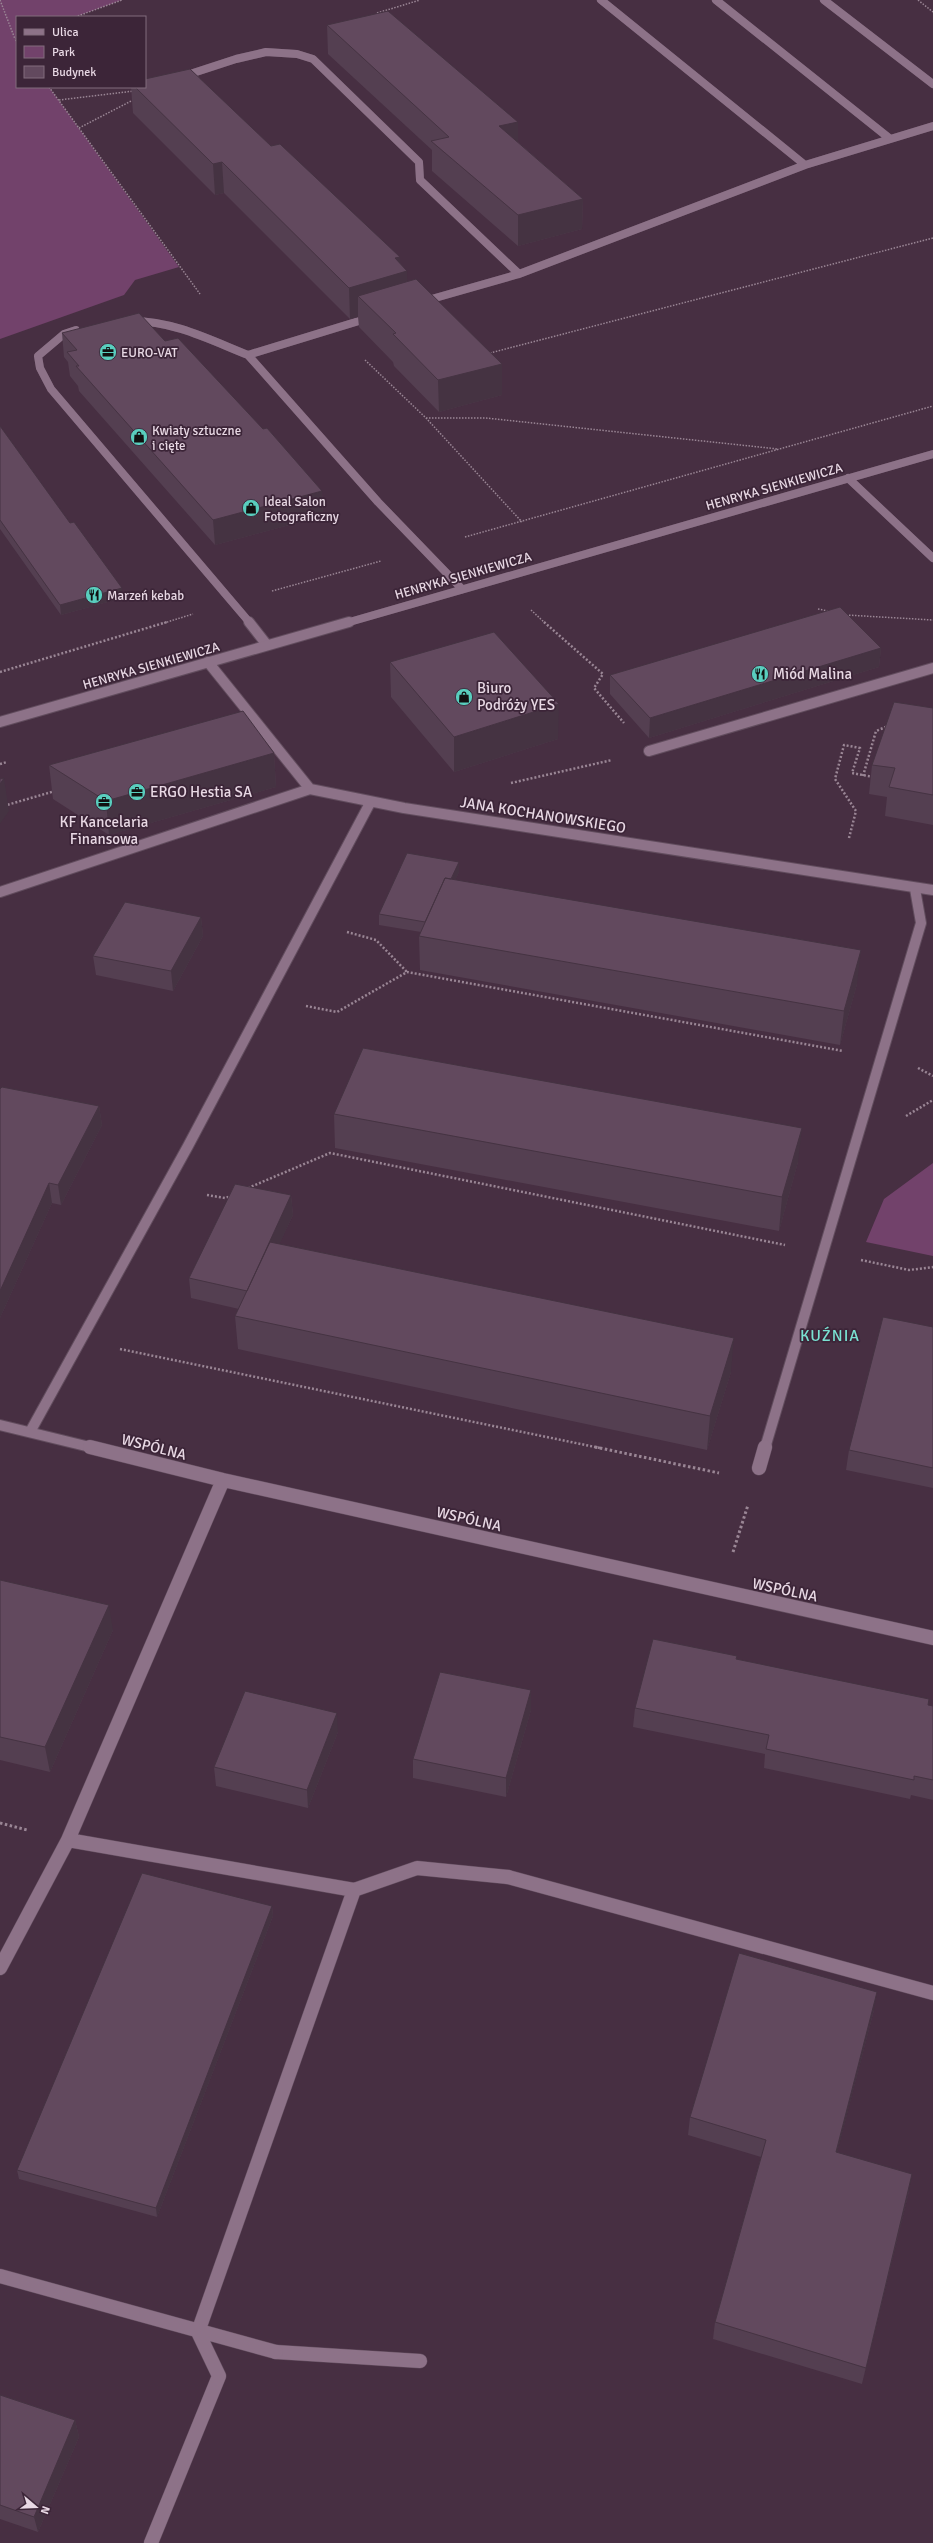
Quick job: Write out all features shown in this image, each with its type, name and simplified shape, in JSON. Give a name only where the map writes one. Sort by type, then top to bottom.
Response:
[{"type":"street","points":[[601,0],[805,165]]},
{"type":"street","points":[[716,0],[889,138]]},
{"type":"street","points":[[824,0],[933,84]]},
{"type":"street","points":[[201,85],[190,74],[264,51],[281,50],[298,53],[313,59],[419,162],[420,180],[518,274]]},
{"type":"street","points":[[411,305],[423,298],[518,274],[805,165],[889,138],[933,126]]},
{"type":"street","points":[[248,355],[382,314]]},
{"type":"street","points":[[120,322],[142,320],[174,327],[248,355],[378,502],[462,589]]},
{"type":"street","points":[[86,327],[64,334],[38,356],[40,368],[51,389],[233,601],[267,645]]},
{"type":"street","name":"HENRYKA SIENKIEWICZA","points":[[0,722],[933,454]]},
{"type":"street","points":[[848,478],[933,558]]},
{"type":"street","points":[[0,892],[310,789],[208,662]]},
{"type":"street","points":[[649,751],[933,668]]},
{"type":"street","name":"JANA KOCHANOWSKIEGO","points":[[310,789],[370,803],[915,889],[933,890]]},
{"type":"street","points":[[30,1432],[166,1185],[370,803]]},
{"type":"street","points":[[759,1468],[766,1449],[824,1253],[920,923],[915,889]]},
{"type":"street","name":"WSPÓLNA","points":[[0,1425],[223,1480],[727,1594],[933,1638]]},
{"type":"street","points":[[0,1968],[68,1840],[223,1480]]},
{"type":"street","points":[[68,1840],[354,1890],[417,1868],[508,1877],[933,1993]]},
{"type":"street","points":[[151,2543],[219,2376],[198,2332],[354,1890]]},
{"type":"street","points":[[0,2276],[198,2332],[276,2352],[420,2361]]},
{"type":"path","points":[[0,0],[16,39]]},
{"type":"path","points":[[78,16],[122,0]]},
{"type":"path","points":[[374,14],[420,0]]},
{"type":"path","points":[[918,0],[933,12]]},
{"type":"path","points":[[79,128],[156,88],[190,74]]},
{"type":"path","points":[[51,88],[202,296]]},
{"type":"path","points":[[59,100],[156,88]]},
{"type":"path","points":[[483,352],[491,353],[933,238]]},
{"type":"path","points":[[372,358],[364,360],[426,418],[522,522]]},
{"type":"path","points":[[426,418],[486,418],[511,422],[779,449]]},
{"type":"path","points":[[503,785],[649,751],[594,688],[603,674],[529,608]]},
{"type":"path","points":[[818,609],[831,612]]},
{"type":"path","points":[[845,615],[933,620]]},
{"type":"path","points":[[863,776],[876,731],[890,725]]},
{"type":"path","points":[[838,877],[856,811],[835,779],[844,745],[860,748],[852,773],[874,778]]},
{"type":"path","points":[[0,807],[60,789]]},
{"type":"path","points":[[308,921],[376,940],[407,972],[881,1058]]},
{"type":"path","points":[[267,998],[337,1012],[407,972]]},
{"type":"path","points":[[246,1189],[330,1153],[909,1270],[933,1267]]},
{"type":"path","points":[[166,1185],[225,1198],[239,1192]]},
{"type":"path","points":[[82,1340],[723,1474],[766,1449]]},
{"type":"path","points":[[727,1594],[727,1570],[759,1468]]},
{"type":"green space","points":[[0,0],[122,0],[78,16],[16,16],[16,88],[50,88],[179,267],[135,280],[124,295],[0,339]]},
{"type":"green space","points":[[933,1163],[933,1256],[866,1242],[884,1199]]},
{"type":"building","points":[[388,11],[518,122],[499,126],[583,199],[518,215],[431,141],[449,137],[327,25]]},
{"type":"building","points":[[190,69],[271,146],[280,144],[400,257],[395,258],[407,271],[349,288],[222,162],[213,164],[136,88],[146,88],[146,79]]},
{"type":"building","points":[[416,279],[502,364],[438,380],[393,334],[396,333],[358,296]]},
{"type":"building","points":[[139,313],[165,341],[178,338],[263,429],[267,428],[322,491],[213,520],[76,366],[79,366],[67,352],[77,350],[62,333]]},
{"type":"building","points":[[0,426],[70,523],[74,522],[122,588],[60,605],[0,520]]},
{"type":"building","points":[[840,607],[881,648],[650,718],[610,675]]},
{"type":"building","points":[[494,632],[559,704],[454,737],[390,662]]},
{"type":"building","points":[[894,702],[933,708],[933,795],[889,787],[895,768],[872,765]]},
{"type":"building","points":[[243,711],[274,753],[106,801],[49,765]]},
{"type":"building","points":[[407,853],[459,862],[451,879],[445,878],[425,922],[379,914]]},
{"type":"building","points":[[445,878],[861,950],[844,1011],[419,936]]},
{"type":"building","points":[[125,902],[201,917],[171,971],[93,956]]},
{"type":"building","points":[[363,1048],[802,1128],[782,1197],[334,1114]]},
{"type":"building","points":[[2,1087],[99,1106],[58,1185],[49,1183],[0,1291],[0,1089]]},
{"type":"building","points":[[235,1184],[291,1195],[247,1291],[189,1278]]},
{"type":"building","points":[[270,1242],[734,1338],[710,1416],[235,1316]]},
{"type":"building","points":[[883,1317],[933,1327],[933,1468],[849,1450]]},
{"type":"building","points":[[0,1580],[109,1605],[45,1747],[0,1737]]},
{"type":"building","points":[[653,1639],[737,1656],[736,1659],[929,1699],[928,1705],[933,1706],[933,1780],[914,1776],[914,1780],[766,1749],[769,1735],[635,1708]]},
{"type":"building","points":[[440,1672],[531,1690],[506,1778],[413,1759]]},
{"type":"building","points":[[245,1691],[337,1713],[307,1790],[214,1767]]},
{"type":"building","points":[[142,1873],[272,1906],[156,2208],[17,2170]]},
{"type":"building","points":[[739,1953],[877,1992],[836,2152],[912,2174],[866,2368],[715,2322],[766,2140],[690,2117]]},
{"type":"building","points":[[0,2395],[75,2420],[34,2517],[0,2505]]},
{"type":"place","name":"EURO-VAT","points":[[108,352]]},
{"type":"place","name":"Kwiaty sztuczne i cięte","points":[[139,437]]},
{"type":"place","name":"Ideal Salon Fotograficzny","points":[[251,508]]},
{"type":"place","name":"Marzeń kebab","points":[[94,595]]},
{"type":"place","name":"Miód Malina","points":[[760,674]]},
{"type":"place","name":"Biuro Podróży YES","points":[[464,697]]},
{"type":"place","name":"ERGO Hestia SA","points":[[137,792]]},
{"type":"place","name":"KF Kancelaria Finansowa","points":[[104,802]]},
{"type":"district","name":"KUŹNIA","points":[[830,1335]]}]
